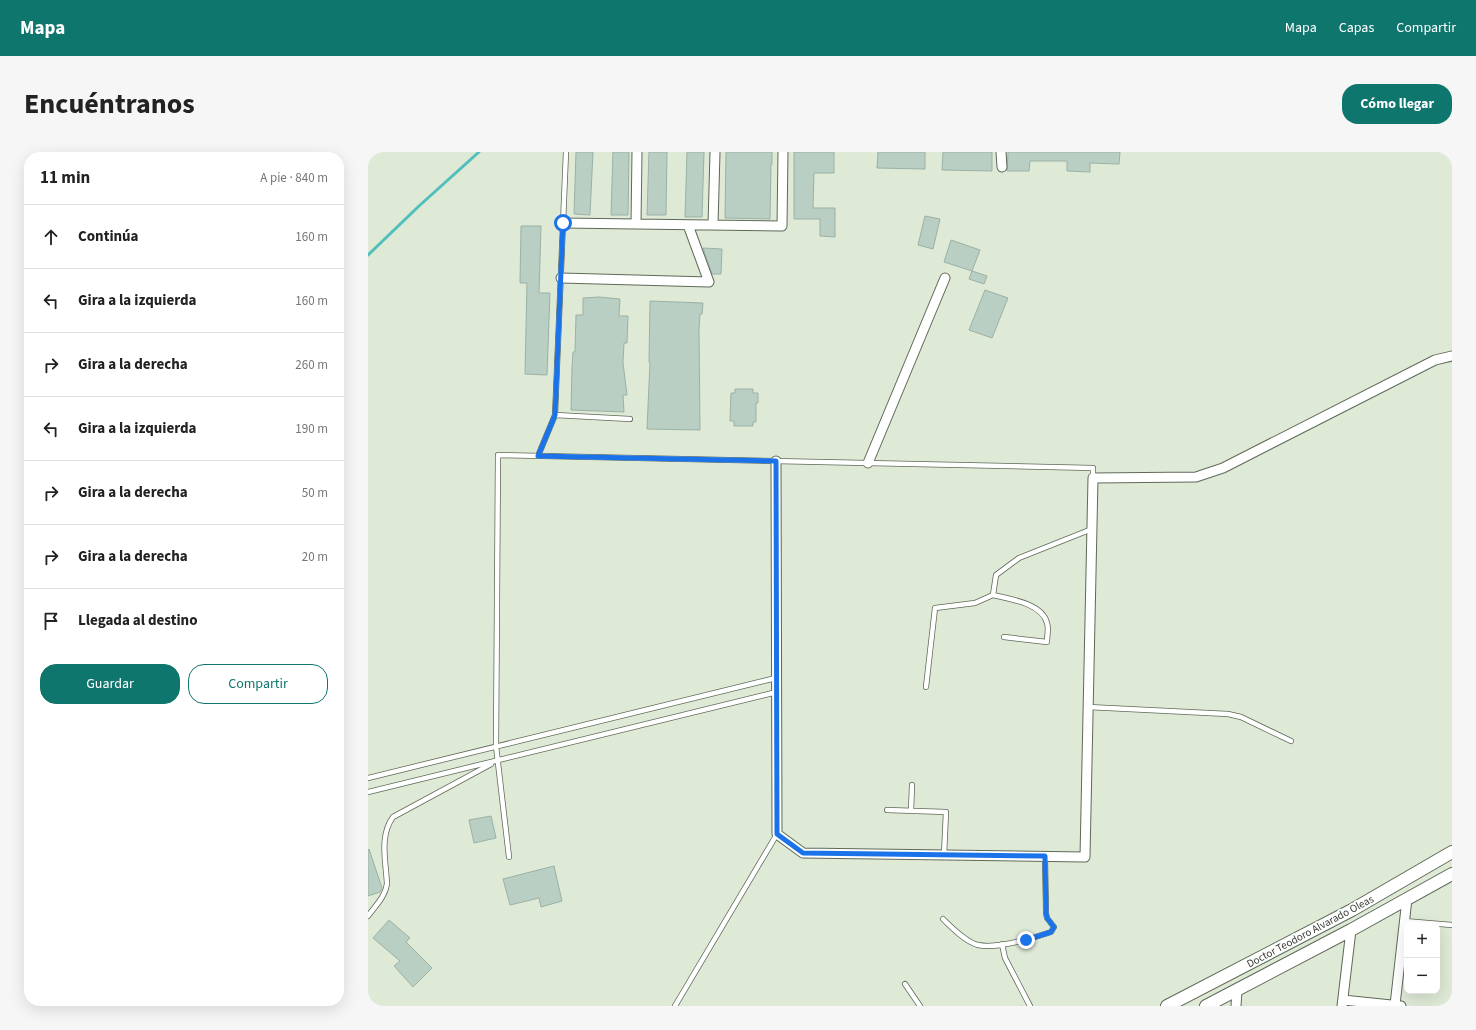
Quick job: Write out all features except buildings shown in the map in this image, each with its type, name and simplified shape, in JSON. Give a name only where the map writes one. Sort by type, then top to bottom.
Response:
[{"type":"main road","name":"Doctor Teodoro Alvarado Oleas","points":[[1166,1006],[1352,910],[1452,852]]},
{"type":"main road","name":"Doctor Teodoro Alvarado Oleas","points":[[1206,1006],[1351,930],[1452,874]]},
{"type":"street","points":[[636,224],[637,152]]},
{"type":"street","points":[[713,225],[715,152]]},
{"type":"street","points":[[563,223],[782,226],[783,152]]},
{"type":"street","points":[[1001,152],[1002,167]]},
{"type":"street","points":[[561,278],[709,282],[688,225]]},
{"type":"street","points":[[868,463],[945,278]]},
{"type":"street","points":[[776,461],[777,834],[803,853],[1085,857],[1092,478],[1196,477],[1223,468],[1436,360],[1452,356]]},
{"type":"street","points":[[1351,930],[1343,1003],[1398,1006],[1407,899]]},
{"type":"street","points":[[1236,1006],[1237,991]]},
{"type":"lane","points":[[538,456],[555,415],[566,152]]},
{"type":"lane","points":[[555,415],[630,419]]},
{"type":"lane","points":[[509,857],[496,746],[498,455],[1093,468],[1092,478]]},
{"type":"lane","points":[[993,596],[996,575],[1019,558],[1092,530]]},
{"type":"lane","points":[[926,687],[934,608],[975,603],[993,596],[1028,604],[1040,613],[1047,622],[1047,642],[1004,637]]},
{"type":"lane","points":[[368,778],[776,678]]},
{"type":"lane","points":[[368,792],[777,692]]},
{"type":"lane","points":[[1088,707],[1228,714],[1241,717],[1291,742]]},
{"type":"lane","points":[[368,916],[384,897],[386,890],[385,838],[386,829],[393,817],[498,761]]},
{"type":"lane","points":[[911,811],[912,785]]},
{"type":"lane","points":[[887,810],[946,812],[944,855]]},
{"type":"lane","points":[[675,1006],[777,834]]},
{"type":"lane","points":[[943,919],[958,934],[978,945],[1002,944],[1026,940],[1051,932],[1054,929],[1053,924],[1047,918],[1046,913],[1045,856]]},
{"type":"lane","points":[[1404,921],[1452,925]]},
{"type":"lane","points":[[1002,944],[1005,958],[1030,1006]]},
{"type":"lane","points":[[905,984],[920,1006]]},
{"type":"waterway","points":[[368,255],[419,206],[479,152]]},
{"type":"route","points":[[563,223],[555,415],[538,456],[776,461],[777,834],[803,853],[1045,856],[1046,913],[1047,918],[1054,927],[1053,931],[1051,932],[1026,940]]}]
